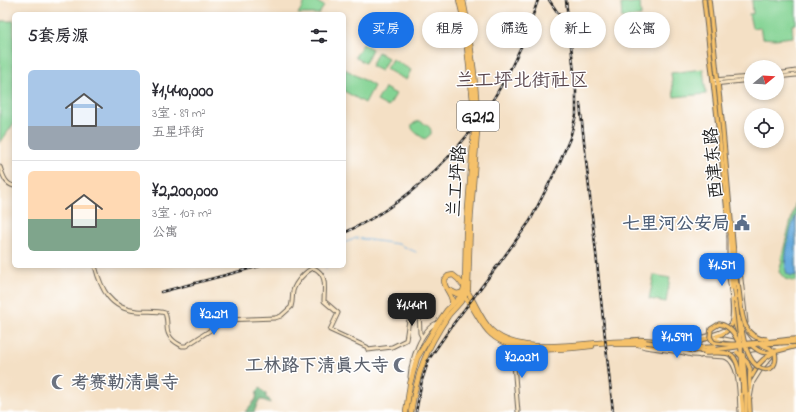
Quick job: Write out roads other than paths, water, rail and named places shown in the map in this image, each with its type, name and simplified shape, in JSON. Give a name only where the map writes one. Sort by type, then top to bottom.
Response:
[{"type":"highway","name":"兰工坪路","points":[[459,0],[466,42],[475,119],[467,225],[465,284],[468,297]]},
{"type":"highway","name":"兰工坪路","points":[[463,0],[474,73],[478,119],[470,225],[468,297]]},
{"type":"highway","points":[[452,305],[452,298],[445,285],[444,280],[448,276],[452,275],[458,279],[461,284],[454,277],[450,277],[446,280],[446,286],[450,292],[468,297],[493,332],[514,345],[555,346],[628,340],[646,343]]},
{"type":"highway","points":[[406,412],[410,384],[417,358],[438,323],[452,305],[468,297]]},
{"type":"highway","points":[[468,297],[482,323],[490,334],[498,339],[514,345],[533,349],[555,349],[612,344],[646,343]]},
{"type":"highway","points":[[411,412],[417,378],[425,354],[449,315],[468,297]]},
{"type":"main road","points":[[704,0],[714,81],[746,412]]},
{"type":"main road","name":"西津东路","points":[[709,0],[738,285]]},
{"type":"main road","points":[[731,258],[730,274],[735,324],[739,333],[746,341],[760,352],[768,353],[796,341]]},
{"type":"main road","points":[[738,285],[744,393],[742,412]]},
{"type":"main road","points":[[738,285],[744,324],[749,332],[758,338],[796,341]]},
{"type":"main road","points":[[628,340],[641,339],[672,343],[715,337],[729,330],[735,313]]},
{"type":"main road","points":[[741,348],[734,333],[728,327],[719,324],[713,326],[710,331],[710,335],[713,342],[720,344],[730,344],[796,341]]},
{"type":"main road","points":[[741,324],[744,344],[748,355],[760,369],[769,369],[773,367],[776,362],[775,353],[770,348],[758,343]]},
{"type":"main road","points":[[707,337],[720,341],[742,356],[747,362],[750,369],[750,412]]},
{"type":"main road","points":[[690,350],[706,351],[758,343],[796,341]]},
{"type":"main road","points":[[646,343],[701,348],[730,344]]},
{"type":"main road","points":[[646,343],[703,353],[724,352],[730,354],[736,361],[741,385],[742,412]]},
{"type":"main road","points":[[750,383],[753,372],[758,365],[775,349]]},
{"type":"street","points":[[784,73],[796,71]]},
{"type":"street","points":[[784,76],[796,75]]},
{"type":"street","points":[[718,81],[744,78]]},
{"type":"street","points":[[714,81],[744,80]]},
{"type":"street","points":[[0,167],[5,178],[12,186]]},
{"type":"street","points":[[672,343],[674,340],[707,337],[730,326],[732,306],[728,262],[729,234]]},
{"type":"street","points":[[736,262],[740,271],[746,327],[751,337],[758,343]]},
{"type":"street","points":[[96,268],[100,284],[109,298],[129,310],[159,311],[165,313],[168,334],[173,341],[182,346],[186,346],[226,320],[275,318],[281,316],[291,307],[293,291],[296,285],[312,268],[318,270],[324,279],[324,301],[338,313],[330,330],[366,347],[368,350],[392,347],[406,340],[410,313],[413,309],[417,308],[419,310],[420,333],[422,338]]},
{"type":"street","points":[[732,306],[735,313]]},
{"type":"street","points":[[410,384],[410,369],[414,354],[422,338],[433,325],[438,323]]},
{"type":"street","points":[[707,337],[735,342],[758,343],[796,341]]},
{"type":"street","points":[[700,356],[696,352],[696,347],[701,340]]},
{"type":"street","points":[[749,402],[753,382],[766,363],[780,347],[780,341]]},
{"type":"street","points":[[633,344],[700,356],[725,357],[752,350],[775,349],[796,341]]},
{"type":"street","points":[[769,342],[775,349]]},
{"type":"street","points":[[514,345],[512,352],[518,412]]},
{"type":"street","points":[[774,354],[775,349]]},
{"type":"street","points":[[725,357],[732,362],[735,368],[742,412]]},
{"type":"water","points":[[796,215],[796,275],[792,276],[787,274],[785,261],[789,236]]},
{"type":"waterway","points":[[346,242],[356,238],[398,244],[416,252]]},
{"type":"railway","points":[[346,232],[372,218],[399,200],[424,180],[448,158],[469,133],[505,80],[524,39],[538,0]]},
{"type":"railway","points":[[549,0],[557,12]]},
{"type":"railway","points":[[416,412],[422,380],[429,359],[530,221],[559,164],[570,138],[576,115],[576,91],[566,0]]},
{"type":"railway","points":[[580,104],[613,412]]},
{"type":"railway","points":[[161,292],[252,268]]},
{"type":"place","name":"七里河公安局","points":[[742,223]]},
{"type":"place","name":"工林路下清真大寺","points":[[401,365]]},
{"type":"place","name":"考赛勒清真寺","points":[[59,382]]},
{"type":"district","name":"兰工坪北街社区","points":[[522,79]]}]
